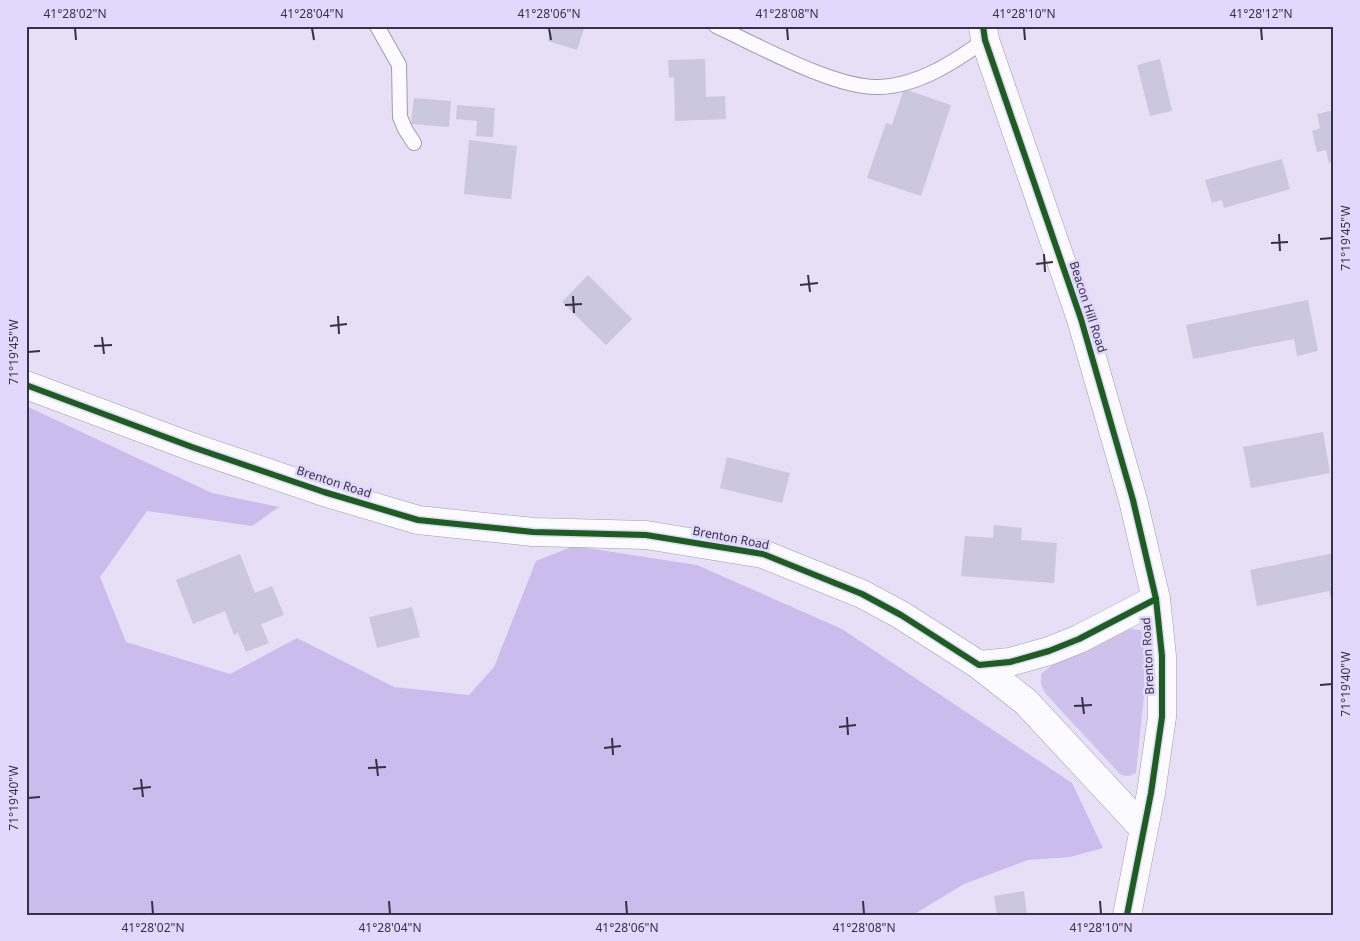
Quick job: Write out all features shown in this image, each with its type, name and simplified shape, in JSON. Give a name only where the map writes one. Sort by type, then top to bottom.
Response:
[{"type":"street","name":"Beacon Hill Road","points":[[984,33],[1081,319],[1133,500],[1156,599]]},
{"type":"street","name":"Brenton Road","points":[[26,385],[192,447],[324,492],[418,520],[533,532],[646,535],[763,554],[862,594],[901,615],[979,664],[1026,702],[1144,828]]},
{"type":"street","name":"Brenton Road","points":[[979,664],[1010,662],[1049,651],[1079,639],[1156,599],[1162,656],[1162,717],[1151,793],[1127,915]]},
{"type":"lane","points":[[377,26],[399,65],[400,117],[414,143]]},
{"type":"lane","points":[[716,26],[832,78],[857,86],[879,88],[904,83],[928,75],[958,59],[984,33]]},
{"type":"shaded area","points":[[26,406],[212,493],[279,507],[252,526],[147,511],[100,577],[126,642],[230,674],[297,638],[394,687],[469,695],[494,667],[536,561],[574,546],[697,565],[842,629],[1072,783],[1103,848],[1070,857],[1028,860],[964,884],[913,915],[26,915]]},
{"type":"shaded area","points":[[1130,629],[1141,630],[1144,636],[1144,696],[1136,773],[1128,776],[1121,775],[1045,693],[1041,684],[1041,674],[1060,660],[1083,647]]},
{"type":"building","points":[[553,26],[585,26],[577,50],[548,41]]},
{"type":"building","points":[[705,59],[706,97],[725,96],[726,119],[675,121],[674,77],[669,78],[668,60]]},
{"type":"building","points":[[1160,59],[1172,111],[1150,116],[1137,65]]},
{"type":"building","points":[[904,89],[951,105],[921,196],[867,178],[886,123],[892,125]]},
{"type":"building","points":[[414,98],[451,101],[449,127],[411,124]]},
{"type":"building","points":[[457,105],[495,108],[493,137],[476,136],[477,121],[456,119]]},
{"type":"building","points":[[1334,110],[1334,161],[1329,163],[1326,150],[1317,152],[1312,131],[1320,128],[1317,114]]},
{"type":"building","points":[[469,140],[517,146],[511,199],[464,194]]},
{"type":"building","points":[[1282,159],[1290,189],[1224,208],[1222,200],[1212,203],[1205,180]]},
{"type":"building","points":[[588,275],[632,319],[606,345],[562,302]]},
{"type":"building","points":[[1308,300],[1318,351],[1297,356],[1294,339],[1193,359],[1186,325]]},
{"type":"building","points":[[1323,432],[1330,473],[1251,488],[1243,447]]},
{"type":"building","points":[[727,457],[790,473],[782,503],[720,488]]},
{"type":"building","points":[[994,525],[1022,528],[1021,540],[1057,543],[1054,583],[961,576],[965,536],[993,538]]},
{"type":"building","points":[[1334,553],[1334,610],[1329,591],[1257,606],[1250,570]]},
{"type":"building","points":[[240,554],[255,593],[272,586],[284,615],[261,624],[269,643],[246,652],[238,633],[234,635],[225,611],[193,624],[176,580]]},
{"type":"building","points":[[412,607],[420,637],[377,648],[369,617]]},
{"type":"building","points":[[1024,891],[1027,915],[997,915],[994,896]]},
{"type":"cycle path","points":[[983,26],[985,40],[1081,319],[1133,500],[1156,599],[1162,656],[1162,717],[1151,793],[1127,915]]},
{"type":"cycle path","points":[[26,385],[192,447],[324,492],[418,520],[533,532],[646,535],[763,554],[862,594],[901,615],[979,665],[1010,662],[1049,651],[1079,639],[1156,599]]}]
